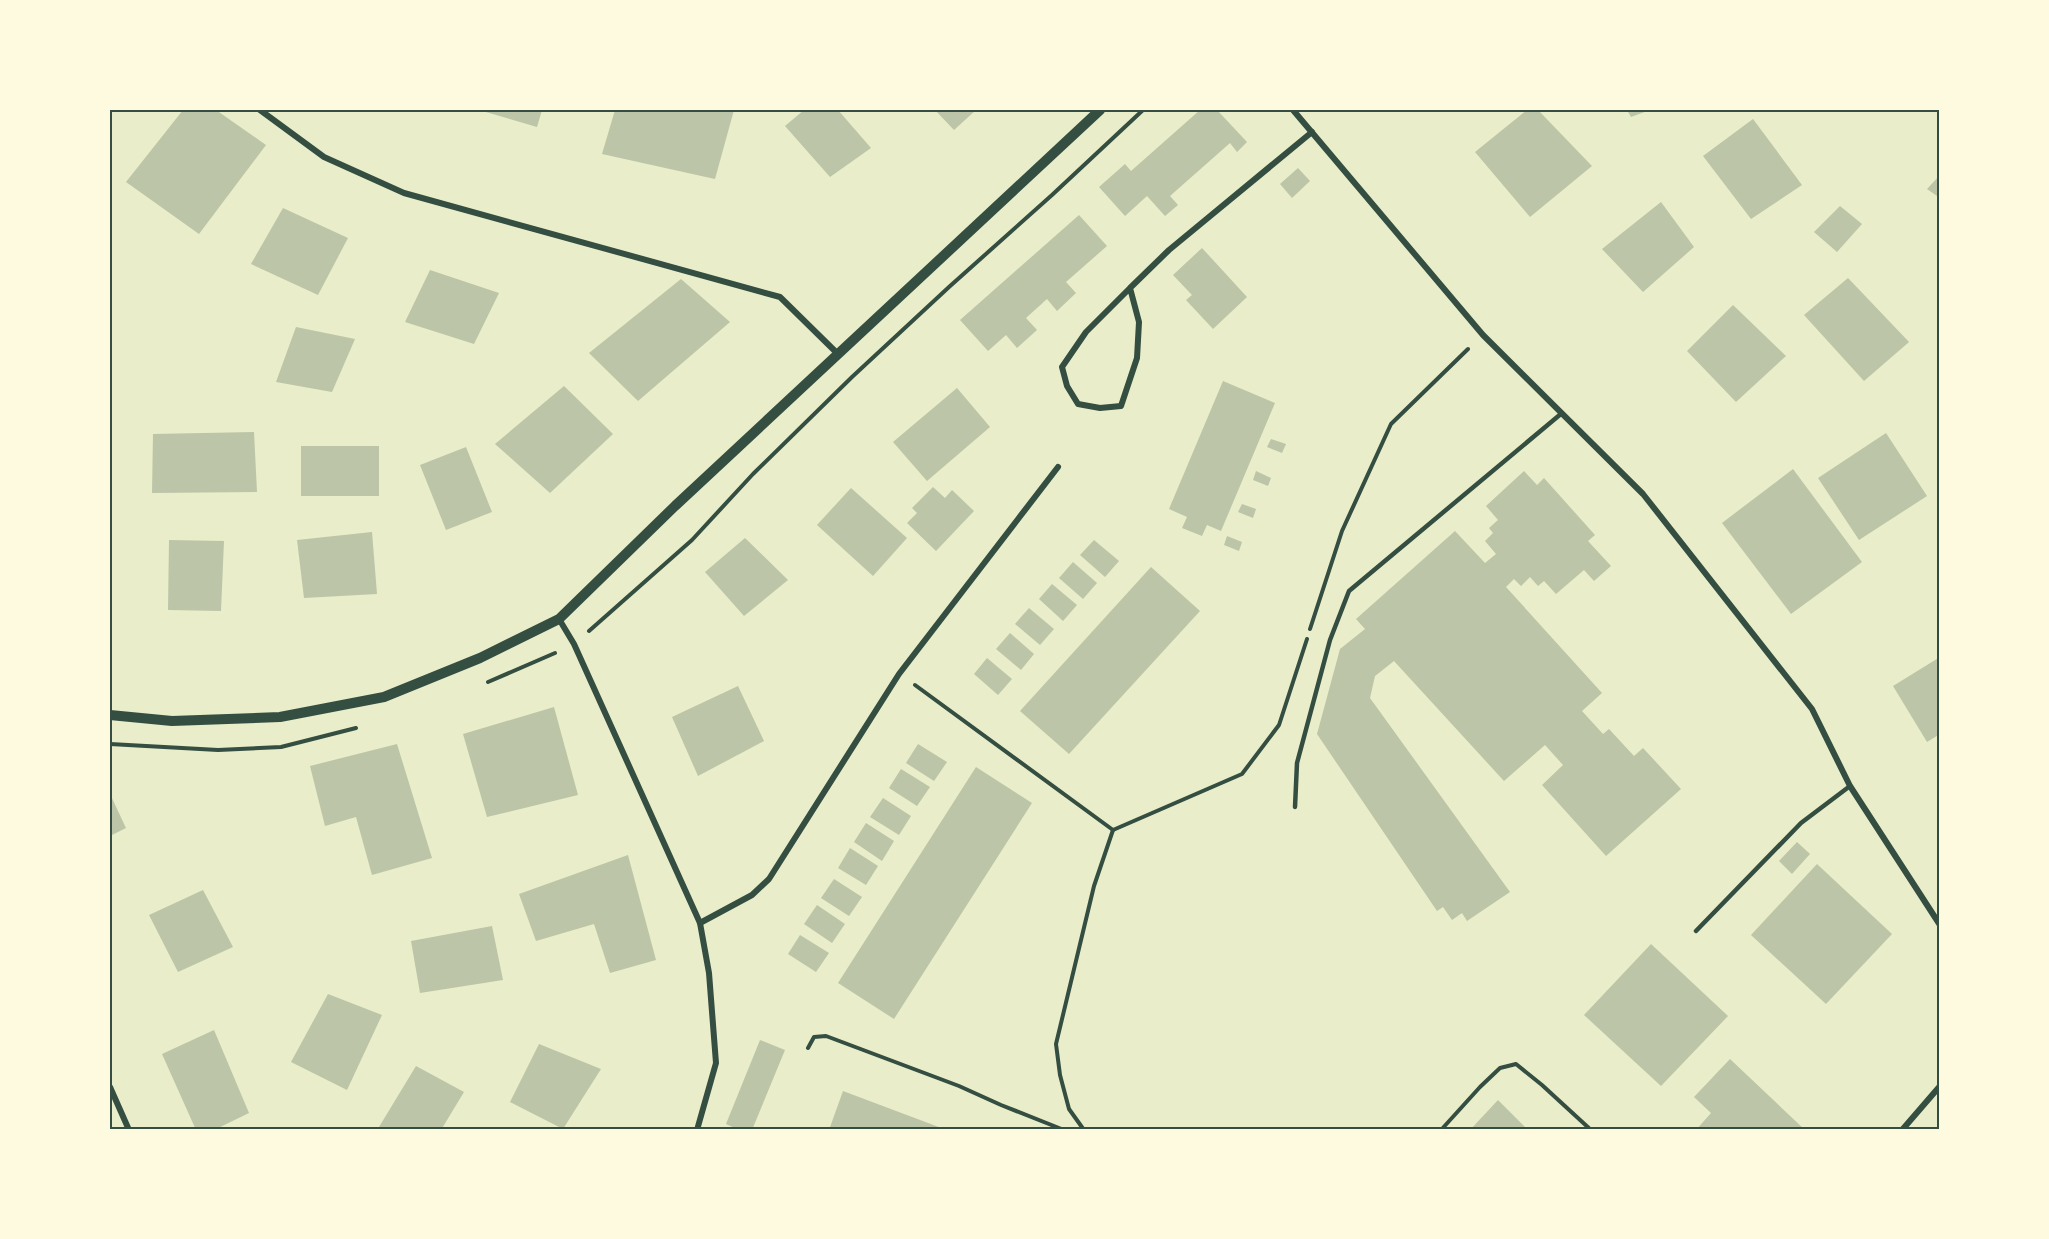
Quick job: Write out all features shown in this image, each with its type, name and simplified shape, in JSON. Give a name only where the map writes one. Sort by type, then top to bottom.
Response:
[{"type":"street","points":[[260,110],[324,157],[404,193],[780,297],[839,355]]},
{"type":"street","points":[[110,715],[172,721],[280,717],[384,697],[480,658],[559,619],[675,506],[1100,110]]},
{"type":"street","points":[[1293,110],[1483,335],[1643,494],[1812,709],[1850,786],[1940,925]]},
{"type":"street","points":[[1130,288],[1139,322],[1137,358],[1121,406],[1100,408],[1078,404],[1067,386],[1062,368],[1086,333],[1130,288],[1170,250],[1312,132]]},
{"type":"street","points":[[700,923],[752,895],[769,879],[899,674],[1059,467]]},
{"type":"street","points":[[559,619],[574,644],[700,923],[709,973],[716,1063],[697,1130]]},
{"type":"street","points":[[1902,1130],[1940,1086]]},
{"type":"street","points":[[110,1087],[129,1130]]},
{"type":"lane","points":[[1295,807],[1297,763],[1330,640],[1349,591],[1562,413]]},
{"type":"lane","points":[[1696,931],[1801,823],[1850,786]]},
{"type":"path","points":[[1084,1130],[1069,1109],[1060,1075],[1056,1044],[1094,886],[1113,830],[1242,774],[1279,725],[1342,531],[1391,424],[1483,335]]},
{"type":"path","points":[[899,674],[1113,830]]},
{"type":"path","points":[[808,1048],[814,1037],[826,1036],[959,1086],[1064,1130]]},
{"type":"path","points":[[1441,1130],[1500,1068],[1516,1064],[1591,1130]]},
{"type":"building","points":[[183,110],[216,110],[266,145],[199,234],[126,182]]},
{"type":"building","points":[[479,110],[542,110],[537,127]]},
{"type":"building","points":[[615,110],[734,110],[715,179],[602,154]]},
{"type":"building","points":[[804,110],[838,110],[871,148],[830,177],[785,126]]},
{"type":"building","points":[[935,110],[976,110],[954,130]]},
{"type":"building","points":[[1200,110],[1217,110],[1247,142],[1237,152],[1230,143],[1170,196],[1178,205],[1165,216],[1147,196],[1125,216],[1099,187],[1125,164],[1131,171]]},
{"type":"building","points":[[1527,110],[1538,110],[1592,166],[1530,217],[1475,152]]},
{"type":"building","points":[[1627,110],[1650,110],[1631,117]]},
{"type":"building","points":[[1753,119],[1802,185],[1751,219],[1703,156]]},
{"type":"building","points":[[1298,168],[1310,181],[1292,198],[1280,184]]},
{"type":"building","points":[[1940,175],[1940,198],[1927,189]]},
{"type":"building","points":[[1661,202],[1694,247],[1643,292],[1602,249]]},
{"type":"building","points":[[1840,206],[1862,224],[1837,252],[1814,232]]},
{"type":"building","points":[[283,208],[348,238],[318,295],[251,264]]},
{"type":"building","points":[[1079,215],[1107,246],[1066,282],[1076,293],[1057,311],[1047,299],[1026,318],[1037,330],[1017,348],[1006,335],[988,351],[960,320]]},
{"type":"building","points":[[1202,248],[1247,297],[1213,329],[1186,300],[1192,295],[1173,275]]},
{"type":"building","points":[[430,270],[499,293],[474,344],[405,322]]},
{"type":"building","points":[[1848,278],[1909,342],[1864,381],[1804,315]]},
{"type":"building","points":[[681,279],[730,322],[638,401],[589,353]]},
{"type":"building","points":[[1733,305],[1786,356],[1736,402],[1687,351]]},
{"type":"building","points":[[296,327],[355,339],[332,392],[276,382]]},
{"type":"building","points":[[1223,381],[1275,403],[1221,531],[1207,525],[1202,536],[1182,528],[1187,517],[1169,509]]},
{"type":"building","points":[[564,386],[613,434],[550,493],[495,444]]},
{"type":"building","points":[[957,388],[990,427],[927,481],[893,442]]},
{"type":"building","points":[[254,432],[257,492],[152,493],[153,434]]},
{"type":"building","points":[[1886,433],[1927,496],[1859,540],[1818,478]]},
{"type":"building","points":[[1271,439],[1286,444],[1282,453],[1267,447]]},
{"type":"building","points":[[301,446],[379,446],[379,496],[301,496]]},
{"type":"building","points":[[466,447],[492,512],[446,530],[420,465]]},
{"type":"building","points":[[1793,469],[1862,562],[1791,614],[1722,523]]},
{"type":"building","points":[[1256,471],[1271,478],[1268,486],[1253,480]]},
{"type":"building","points":[[1524,471],[1537,485],[1544,478],[1595,535],[1588,541],[1611,566],[1594,581],[1584,570],[1556,594],[1544,581],[1538,586],[1530,577],[1521,586],[1514,579],[1506,587],[1602,693],[1582,711],[1603,734],[1609,729],[1634,756],[1643,748],[1681,789],[1606,856],[1542,785],[1563,765],[1545,745],[1504,781],[1394,661],[1375,676],[1370,698],[1510,892],[1467,921],[1462,913],[1452,920],[1443,907],[1437,911],[1317,734],[1340,649],[1365,629],[1356,619],[1455,531],[1485,563],[1496,554],[1485,541],[1493,533],[1489,528],[1498,520],[1486,506]]},
{"type":"building","points":[[933,487],[945,498],[952,490],[974,511],[936,551],[907,523],[917,513],[912,508]]},
{"type":"building","points":[[851,488],[907,538],[873,576],[817,525]]},
{"type":"building","points":[[1242,504],[1256,509],[1253,518],[1238,512]]},
{"type":"building","points":[[372,532],[377,594],[304,598],[297,540]]},
{"type":"building","points":[[1227,536],[1242,542],[1239,551],[1224,545]]},
{"type":"building","points":[[745,538],[788,580],[744,616],[705,572]]},
{"type":"building","points":[[169,540],[224,541],[221,611],[168,610]]},
{"type":"building","points":[[1094,540],[1119,561],[1105,577],[1080,555]]},
{"type":"building","points":[[1073,562],[1097,583],[1083,599],[1059,578]]},
{"type":"building","points":[[1151,567],[1200,611],[1069,754],[1020,711]]},
{"type":"building","points":[[1052,584],[1077,605],[1063,621],[1039,599]]},
{"type":"building","points":[[1029,608],[1054,629],[1040,645],[1015,624]]},
{"type":"building","points":[[1010,633],[1034,654],[1021,670],[996,649]]},
{"type":"building","points":[[1940,657],[1940,734],[1927,742],[1893,686]]},
{"type":"building","points":[[987,658],[1012,679],[998,695],[974,674]]},
{"type":"building","points":[[738,686],[764,741],[698,776],[672,717]]},
{"type":"building","points":[[554,707],[578,795],[487,817],[463,734]]},
{"type":"building","points":[[397,744],[432,858],[372,875],[356,817],[325,826],[310,766]]},
{"type":"building","points":[[918,744],[947,762],[934,781],[906,763]]},
{"type":"building","points":[[976,767],[1032,803],[894,1019],[838,983]]},
{"type":"building","points":[[901,769],[930,787],[917,806],[889,788]]},
{"type":"building","points":[[110,794],[126,828],[110,836]]},
{"type":"building","points":[[883,798],[911,816],[899,835],[870,817]]},
{"type":"building","points":[[866,823],[894,841],[882,861],[854,842]]},
{"type":"building","points":[[1797,842],[1810,854],[1792,874],[1779,861]]},
{"type":"building","points":[[850,848],[878,866],[866,885],[838,868]]},
{"type":"building","points":[[628,855],[656,960],[610,973],[594,924],[536,941],[519,894]]},
{"type":"building","points":[[1817,864],[1892,934],[1826,1004],[1751,935]]},
{"type":"building","points":[[834,879],[862,897],[849,916],[821,898]]},
{"type":"building","points":[[203,890],[233,947],[178,972],[149,915]]},
{"type":"building","points":[[817,905],[845,924],[832,943],[804,924]]},
{"type":"building","points":[[492,926],[503,980],[420,993],[411,941]]},
{"type":"building","points":[[800,935],[829,953],[816,972],[788,954]]},
{"type":"building","points":[[1651,944],[1728,1016],[1661,1086],[1584,1015]]},
{"type":"building","points":[[328,994],[382,1015],[347,1090],[291,1062]]},
{"type":"building","points":[[214,1030],[249,1113],[214,1130],[196,1130],[162,1054]]},
{"type":"building","points":[[760,1040],[785,1050],[752,1130],[739,1130],[726,1124]]},
{"type":"building","points":[[539,1044],[601,1069],[563,1129],[510,1102]]},
{"type":"building","points":[[1730,1059],[1805,1130],[1696,1130],[1711,1113],[1694,1097]]},
{"type":"building","points":[[416,1066],[464,1092],[441,1130],[384,1130],[379,1127]]},
{"type":"building","points":[[843,1091],[944,1129],[944,1130],[829,1130]]},
{"type":"building","points":[[1498,1100],[1528,1130],[1470,1130]]}]
